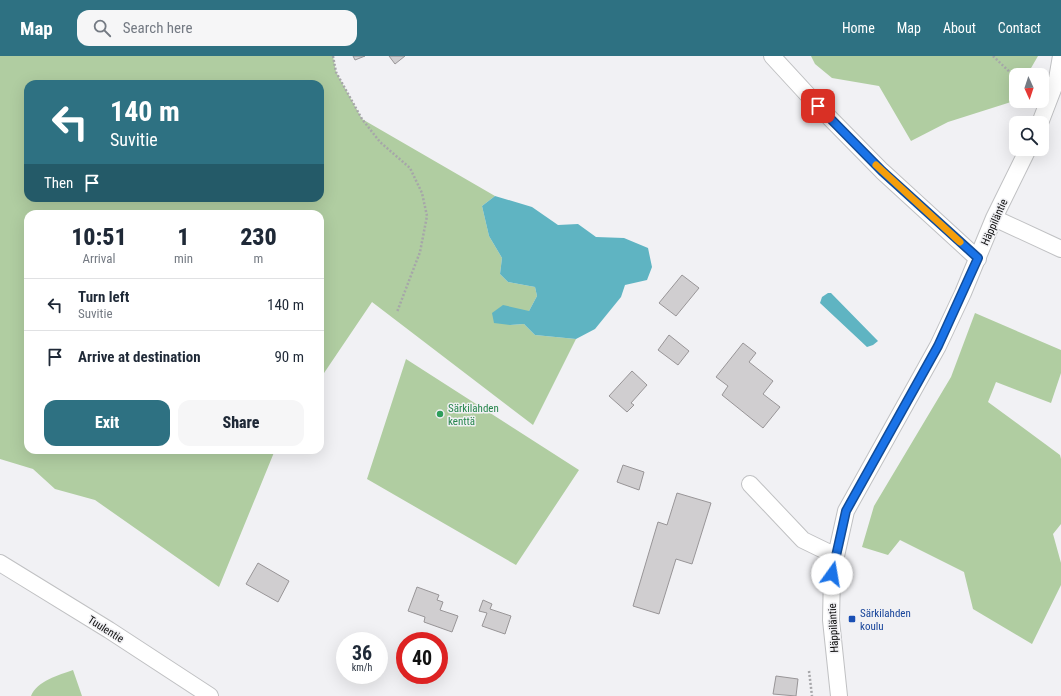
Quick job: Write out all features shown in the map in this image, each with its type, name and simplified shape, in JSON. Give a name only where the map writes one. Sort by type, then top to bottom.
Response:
[{"type":"street","points":[[772,56],[818,106],[882,171],[978,258]]},
{"type":"street","points":[[1043,116],[1057,79],[1061,56]]},
{"type":"street","name":"Häppiläntie","points":[[839,696],[831,620],[832,574],[846,511],[938,346],[978,258],[994,218],[1025,156]]},
{"type":"street","points":[[994,218],[1061,249]]},
{"type":"street","points":[[750,484],[803,540],[836,556]]},
{"type":"street","name":"Tuulentie","points":[[0,563],[100,624],[210,696]]},
{"type":"path","points":[[333,56],[336,72],[362,119],[380,142],[410,168],[422,193],[427,216],[420,252],[397,312]]},
{"type":"path","points":[[993,56],[1009,71]]},
{"type":"path","points":[[809,671],[812,696]]},
{"type":"green space","points":[[0,56],[333,56],[336,72],[362,119],[495,196],[482,206],[489,236],[502,258],[500,274],[508,282],[535,287],[537,296],[529,311],[510,325],[524,324],[535,335],[576,339],[533,425],[372,302],[324,373],[324,210],[24,210],[24,454],[273,454],[219,587],[95,500],[55,489],[33,469],[0,459]]},
{"type":"green space","points":[[811,56],[1038,56],[1031,68],[1009,68],[1009,103],[948,122],[911,141],[879,86],[832,78],[815,64]]},
{"type":"green space","points":[[975,313],[1061,350],[1061,373],[1051,403],[996,382],[988,402],[1060,455],[1061,459],[1061,524],[1053,534],[1061,563],[1061,585],[1032,644],[973,609],[964,572],[900,540],[888,555],[862,547],[874,506],[951,377]]},
{"type":"green space","name":"Särkilahden kenttä","points":[[406,359],[579,470],[516,565],[367,479]]},
{"type":"green space","points":[[73,670],[82,696],[31,696],[43,682]]},
{"type":"water","points":[[495,196],[532,207],[558,225],[578,224],[596,237],[624,238],[648,248],[652,267],[647,280],[625,285],[621,297],[595,329],[576,339],[535,335],[524,324],[510,325],[494,323],[492,313],[503,305],[529,311],[537,296],[535,287],[508,282],[500,274],[502,258],[489,236],[482,206]]},
{"type":"water","points":[[828,293],[831,293],[878,341],[867,347],[820,303],[822,297]]},
{"type":"building","points":[[353,56],[365,56],[355,60]]},
{"type":"building","points":[[389,56],[405,56],[395,64]]},
{"type":"building","points":[[682,275],[699,288],[676,316],[659,303]]},
{"type":"building","points":[[669,335],[689,351],[678,365],[658,350]]},
{"type":"building","points":[[743,343],[756,353],[749,362],[773,381],[763,394],[780,407],[763,428],[722,395],[728,386],[716,377]]},
{"type":"building","points":[[632,371],[647,385],[631,403],[634,405],[627,412],[609,396]]},
{"type":"building","points":[[623,465],[644,472],[639,490],[617,482]]},
{"type":"building","points":[[677,493],[711,503],[692,564],[676,559],[659,614],[633,606],[658,522],[667,525]]},
{"type":"building","points":[[258,563],[289,581],[278,602],[246,584]]},
{"type":"building","points":[[417,587],[439,595],[437,600],[443,602],[440,610],[458,616],[452,632],[424,622],[425,617],[408,611]]},
{"type":"building","points":[[483,600],[492,604],[490,609],[511,616],[505,634],[482,626],[487,613],[479,611]]},
{"type":"building","points":[[776,676],[798,679],[796,696],[773,694]]},
{"type":"slow traffic","points":[[876,165],[960,242]]},
{"type":"place","name":"Särkilahden kenttä","points":[[440,414]]},
{"type":"place","name":"Särkilahden koulu","points":[[852,619]]},
{"type":"route","points":[[818,106],[882,171],[978,258],[938,346],[846,511],[832,574]]}]
